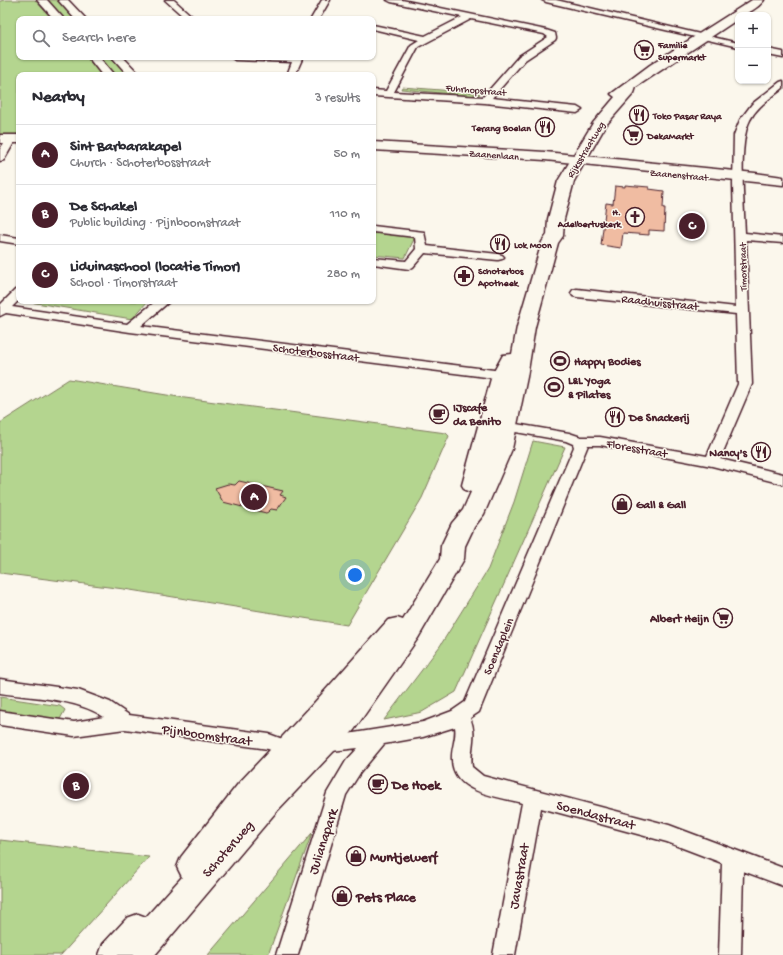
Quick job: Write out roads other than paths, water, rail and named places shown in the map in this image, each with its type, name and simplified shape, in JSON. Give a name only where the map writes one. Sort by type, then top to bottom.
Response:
[{"type":"main road","name":"Rijksstraatweg","points":[[550,242],[548,236],[547,200],[563,167],[629,90],[630,86],[701,36],[758,0]]},
{"type":"main road","name":"Rijksstraatweg","points":[[510,376],[526,328],[550,242],[555,236],[556,219],[566,181],[563,167]]},
{"type":"main road","points":[[323,744],[344,722],[409,631],[452,559],[453,546],[464,523],[473,514],[501,449],[498,425],[510,376]]},
{"type":"main road","points":[[294,759],[324,711],[397,626],[420,593],[441,557],[453,546]]},
{"type":"main road","name":"Schoterweg","points":[[115,955],[181,881],[248,793],[294,759],[323,744]]},
{"type":"main road","name":"Schoterweg","points":[[134,955],[266,803],[294,759]]},
{"type":"street","points":[[42,0],[56,16]]},
{"type":"street","points":[[63,0],[78,16]]},
{"type":"street","points":[[169,0],[188,16]]},
{"type":"street","points":[[317,16],[326,0]]},
{"type":"street","points":[[391,0],[546,32],[552,35],[552,38],[522,58],[485,100]]},
{"type":"street","points":[[546,0],[735,44]]},
{"type":"street","points":[[389,93],[415,45],[470,16]]},
{"type":"street","points":[[376,28],[426,39]]},
{"type":"street","points":[[771,53],[783,56]]},
{"type":"street","points":[[96,60],[106,72]]},
{"type":"street","points":[[120,60],[131,72]]},
{"type":"street","points":[[292,72],[298,60]]},
{"type":"street","name":"Timorstraat","points":[[712,461],[745,384],[742,311],[739,135],[745,120],[755,106],[783,84]]},
{"type":"street","name":"Fuhrhopstraat","points":[[376,93],[485,100],[577,110]]},
{"type":"street","points":[[0,158],[10,139]]},
{"type":"street","name":"Zaanenlaan","points":[[376,146],[410,148],[563,167]]},
{"type":"street","name":"Zaanenstraat","points":[[563,167],[783,182]]},
{"type":"street","points":[[376,229],[420,234],[422,249],[409,265],[376,261]]},
{"type":"street","points":[[741,236],[783,240]]},
{"type":"street","points":[[0,238],[16,241]]},
{"type":"street","points":[[422,249],[498,257]]},
{"type":"street","name":"Raadhuisstraat","points":[[577,293],[742,311]]},
{"type":"street","points":[[2,311],[16,296]]},
{"type":"street","points":[[130,328],[160,304]]},
{"type":"street","name":"Schoterbosstraat","points":[[2,311],[510,376]]},
{"type":"street","name":"Floresstraat","points":[[498,425],[569,437],[578,440],[600,441],[712,461],[783,479]]},
{"type":"street","name":"Soendaplein","points":[[323,744],[379,737],[424,729],[460,717],[472,707],[582,447],[578,440]]},
{"type":"street","name":"Pijnboomstraat","points":[[0,686],[78,696],[103,707],[125,722]]},
{"type":"street","name":"Soendastraat","points":[[460,717],[465,731],[462,767],[466,775],[478,783],[669,834],[783,877]]},
{"type":"street","name":"Pijnboomstraat","points":[[0,718],[74,729],[125,722],[269,742],[294,759]]},
{"type":"street","name":"Julianapark","points":[[287,955],[338,793],[353,767],[379,737]]},
{"type":"street","name":"Javastraat","points":[[504,955],[533,798]]},
{"type":"street","points":[[730,955],[733,859]]},
{"type":"place","name":"Familie Supermarkt","points":[[644,50]]},
{"type":"place","name":"Toko Pasar Raya","points":[[639,115]]},
{"type":"place","name":"Terang Boelan","points":[[545,127]]},
{"type":"place","name":"DekaMarkt","points":[[633,135]]},
{"type":"place","name":"H. Adelbertuskerk","points":[[635,217]]},
{"type":"place","name":"Liduinaschool (locatie Timor)","points":[[692,226]]},
{"type":"place","name":"Lok Moon","points":[[500,244]]},
{"type":"place","name":"Schoterbos Apotheek","points":[[464,276]]},
{"type":"place","name":"Happy Bodies","points":[[560,361]]},
{"type":"place","name":"L&L Yoga & Pilates","points":[[554,387]]},
{"type":"place","name":"IJscafe da Benito","points":[[439,414]]},
{"type":"place","name":"De Snackerij","points":[[615,417]]},
{"type":"place","name":"Nancy's","points":[[761,452]]},
{"type":"place","name":"Sint Barbarakapel","points":[[254,497]]},
{"type":"place","name":"Gall & Gall","points":[[622,504]]},
{"type":"place","name":"Albert Heijn","points":[[723,618]]},
{"type":"place","name":"De Hoek","points":[[378,784]]},
{"type":"place","name":"De Schakel","points":[[76,786]]},
{"type":"place","name":"Muntjewerf","points":[[356,856]]},
{"type":"place","name":"Pets Place","points":[[342,896]]}]
